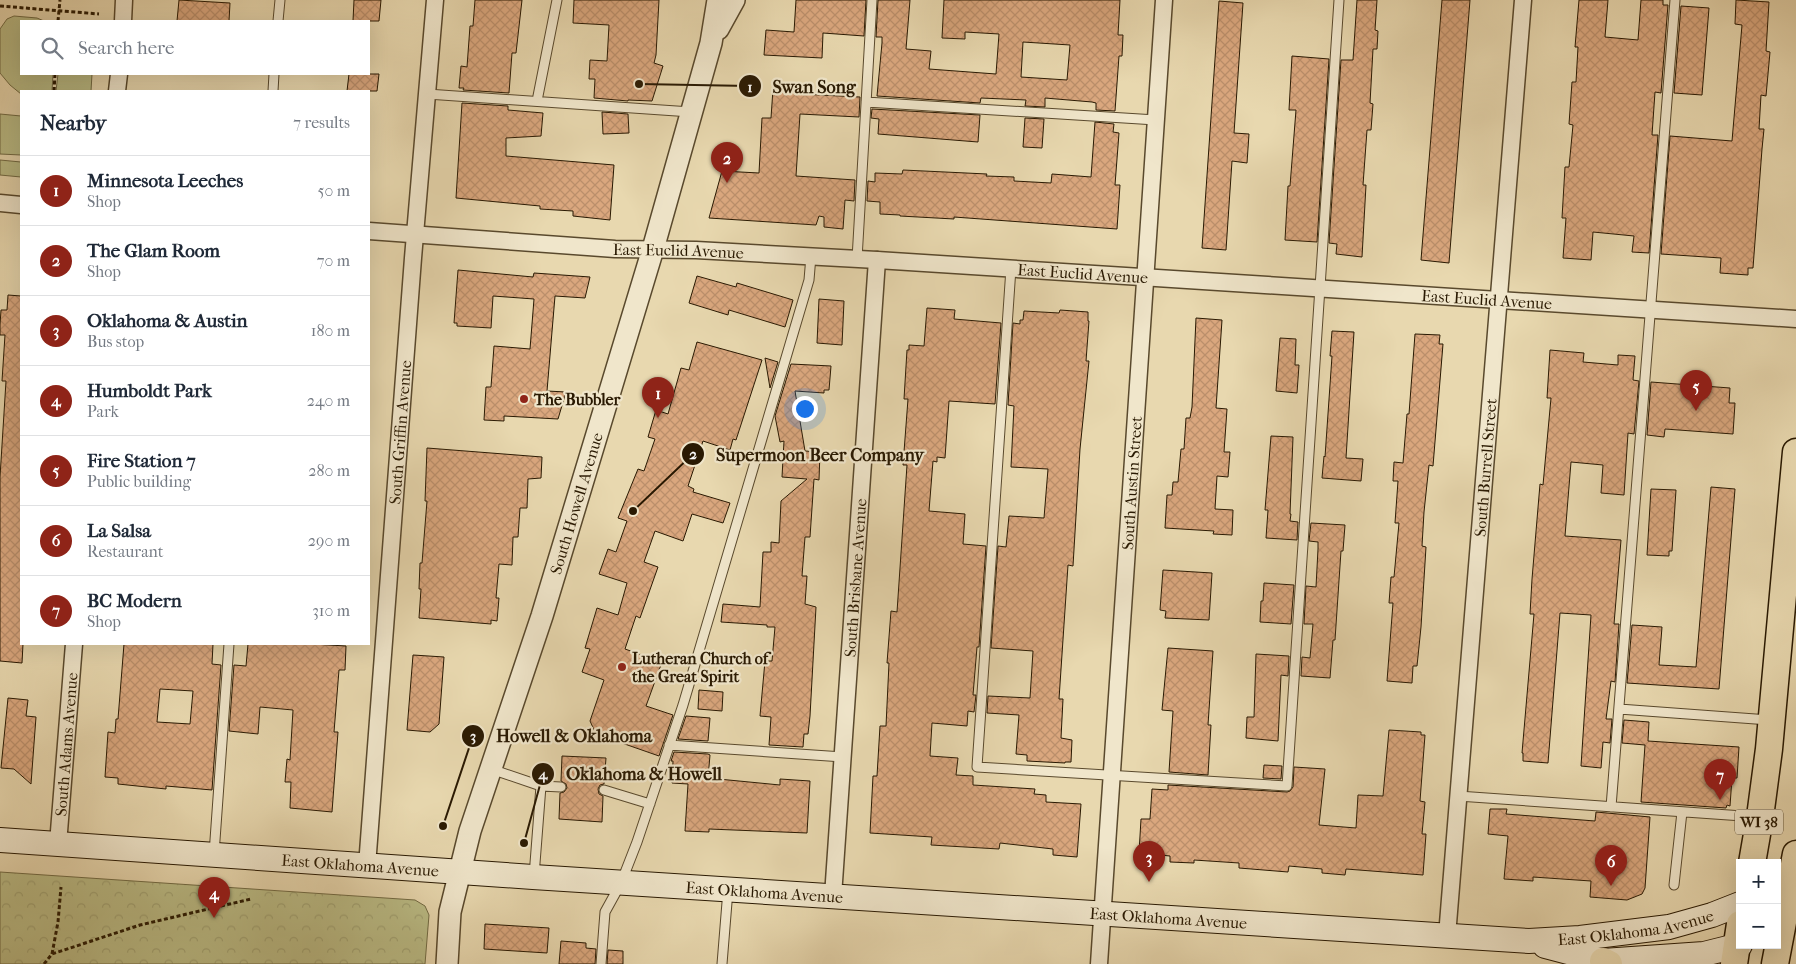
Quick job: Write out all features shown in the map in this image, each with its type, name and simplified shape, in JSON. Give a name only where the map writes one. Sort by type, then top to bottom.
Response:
[{"type":"main road","name":"WI 38","points":[[1753,859],[1772,720],[1796,452]]},
{"type":"main road","name":"East Oklahoma Avenue","points":[[0,840],[728,890],[1529,941],[1580,938],[1669,927],[1712,915],[1736,906]]},
{"type":"main road","name":"WI 38","points":[[1775,964],[1785,927],[1788,884],[1796,854]]},
{"type":"main road","name":"East Oklahoma Avenue","points":[[1529,941],[1605,963],[1704,954],[1736,945]]},
{"type":"street","points":[[123,20],[124,0]]},
{"type":"street","name":"South Griffin Avenue","points":[[367,866],[415,234],[435,0]]},
{"type":"street","name":"South Howell Avenue","points":[[447,964],[450,912],[470,831],[542,616],[652,249],[711,43],[718,0]]},
{"type":"street","name":"South Howell Avenue","points":[[711,43],[734,0]]},
{"type":"street","name":"South Austin Street","points":[[1099,964],[1164,0]]},
{"type":"street","name":"South Burrell Street","points":[[1448,936],[1523,0]]},
{"type":"street","points":[[117,90],[119,75]]},
{"type":"street","points":[[0,204],[20,205]]},
{"type":"street","name":"East Euclid Avenue","points":[[370,230],[615,248],[811,256],[1011,268],[1796,319]]},
{"type":"street","name":"South Brisbane Avenue","points":[[833,896],[877,260]]},
{"type":"street","name":"South Adams Avenue","points":[[58,844],[74,645]]},
{"type":"lane","points":[[278,20],[280,0]]},
{"type":"lane","points":[[537,101],[557,0]]},
{"type":"lane","points":[[857,259],[872,0]]},
{"type":"lane","points":[[1011,268],[977,767],[1287,786],[1340,0]]},
{"type":"lane","points":[[1611,807],[1676,0]]},
{"type":"lane","points":[[273,90],[274,75]]},
{"type":"lane","points":[[427,94],[691,112]]},
{"type":"lane","points":[[866,102],[1156,120]]},
{"type":"lane","points":[[601,964],[605,912],[621,882],[650,804],[686,695],[809,280],[811,256]]},
{"type":"lane","points":[[214,855],[229,645]]},
{"type":"lane","points":[[1619,710],[1772,720]]},
{"type":"lane","points":[[669,745],[843,757]]},
{"type":"lane","points":[[491,769],[541,786],[561,787]]},
{"type":"lane","points":[[534,877],[541,786]]},
{"type":"lane","points":[[604,790],[650,804]]},
{"type":"lane","points":[[1458,796],[1760,817]]},
{"type":"lane","points":[[1674,885],[1682,812]]},
{"type":"lane","points":[[722,964],[728,890]]},
{"type":"path","points":[[58,20],[60,0]]},
{"type":"path","points":[[0,6],[99,14]]},
{"type":"path","points":[[54,90],[55,75]]},
{"type":"path","points":[[44,964],[52,954],[58,922],[60,887]]},
{"type":"path","points":[[52,954],[140,925],[251,899]]},
{"type":"green space","points":[[14,16],[42,20],[20,20],[20,75],[53,75],[52,90],[20,90],[20,93],[0,73],[0,29],[7,19]]},
{"type":"green space","points":[[58,75],[92,75],[91,90],[56,90]]},
{"type":"green space","points":[[0,114],[20,116],[20,155],[0,154]]},
{"type":"green space","points":[[0,160],[20,162],[20,177],[0,175]]},
{"type":"green space","points":[[0,872],[415,900],[425,906],[429,915],[425,964],[0,964]]},
{"type":"building","points":[[179,0],[230,3],[229,20],[177,20]]},
{"type":"building","points":[[354,0],[381,0],[379,21],[353,20]]},
{"type":"building","points":[[475,0],[522,0],[516,53],[512,53],[509,93],[463,90],[464,88],[459,88],[461,66],[467,67],[470,26],[473,26]]},
{"type":"building","points":[[574,0],[659,0],[654,63],[663,66],[652,101],[594,98],[595,79],[589,79],[590,60],[607,61],[609,25],[573,23]]},
{"type":"building","points":[[796,0],[866,0],[864,36],[823,33],[822,58],[764,55],[766,30],[794,32]]},
{"type":"building","points":[[878,0],[910,0],[906,49],[931,51],[929,69],[996,74],[999,34],[965,32],[965,39],[942,38],[944,0],[1120,0],[1118,35],[1123,35],[1122,56],[1119,56],[1115,111],[1096,110],[1096,103],[1092,102],[1045,98],[1045,107],[1025,106],[1026,100],[981,98],[980,103],[877,96],[882,37],[876,37]],"holes":[[[1023,42],[1070,45],[1067,80],[1021,77]]]},
{"type":"building","points":[[1357,0],[1377,0],[1375,30],[1378,31],[1377,49],[1373,49],[1370,103],[1373,104],[1371,130],[1367,130],[1363,185],[1366,185],[1362,257],[1336,254],[1337,244],[1329,243],[1341,60],[1353,60]]},
{"type":"building","points":[[1442,0],[1470,0],[1449,263],[1421,260]]},
{"type":"building","points":[[1579,0],[1608,0],[1605,37],[1638,40],[1641,0],[1663,0],[1663,5],[1668,5],[1661,93],[1655,92],[1652,135],[1658,135],[1649,253],[1632,252],[1634,236],[1593,232],[1591,260],[1563,258],[1566,218],[1562,218],[1565,167],[1569,167],[1573,125],[1569,124],[1572,82],[1576,82],[1578,47],[1575,47]]},
{"type":"building","points":[[1736,0],[1769,2],[1766,51],[1770,52],[1766,96],[1761,95],[1759,129],[1764,129],[1753,268],[1748,268],[1748,275],[1720,273],[1721,258],[1661,254],[1670,136],[1732,141],[1742,25],[1735,24]]},
{"type":"building","points":[[1219,1],[1243,3],[1234,133],[1249,134],[1247,163],[1232,161],[1226,250],[1202,248]]},
{"type":"building","points":[[1681,6],[1709,8],[1702,95],[1674,93]]},
{"type":"building","points":[[1292,56],[1329,59],[1317,242],[1285,240],[1288,186],[1290,186],[1296,110],[1289,110]]},
{"type":"building","points":[[379,74],[377,91],[347,90],[349,75]]},
{"type":"building","points":[[773,89],[801,91],[801,94],[860,97],[859,117],[800,114],[796,176],[855,180],[854,201],[845,200],[843,229],[824,227],[824,217],[819,216],[816,225],[709,218],[722,171],[759,173],[762,118],[771,118]]},
{"type":"building","points":[[462,103],[508,106],[508,110],[543,113],[541,136],[506,138],[506,156],[614,165],[610,220],[573,216],[573,211],[540,209],[540,206],[456,198]]},
{"type":"building","points":[[872,109],[980,115],[978,142],[878,134],[879,119],[871,118]]},
{"type":"building","points":[[602,112],[628,114],[629,133],[603,134]]},
{"type":"building","points":[[1025,118],[1044,119],[1042,148],[1023,147]]},
{"type":"building","points":[[1095,122],[1114,124],[1113,132],[1119,133],[1115,185],[1120,185],[1117,229],[954,217],[954,219],[880,214],[880,202],[867,201],[868,181],[875,182],[875,173],[902,174],[903,170],[987,174],[986,176],[1014,177],[1014,181],[1051,183],[1052,174],[1091,177]]},
{"type":"building","points":[[458,270],[533,277],[534,273],[590,277],[585,298],[555,296],[547,391],[566,392],[558,419],[504,416],[504,421],[484,420],[486,387],[491,387],[494,346],[530,349],[534,299],[493,296],[491,328],[457,326],[457,323],[454,323]]},
{"type":"building","points":[[697,276],[736,287],[737,283],[793,300],[785,327],[729,310],[728,315],[689,303]]},
{"type":"building","points":[[8,295],[20,296],[20,645],[23,645],[22,663],[0,661],[0,477],[6,381],[2,381],[5,335],[0,335],[0,325],[1,310],[7,310]]},
{"type":"building","points":[[819,299],[844,301],[842,345],[817,343]]},
{"type":"building","points":[[927,308],[955,310],[954,319],[1001,323],[995,404],[949,401],[945,458],[937,457],[937,462],[933,461],[929,511],[965,514],[963,544],[986,546],[979,647],[977,647],[973,695],[976,695],[974,712],[968,711],[967,726],[932,723],[930,756],[958,758],[956,775],[973,776],[973,785],[1035,789],[1034,794],[1046,795],[1046,802],[1081,804],[1077,857],[1053,855],[1053,849],[1000,843],[999,849],[931,845],[932,837],[870,833],[873,776],[877,776],[880,726],[886,726],[889,663],[887,663],[891,611],[897,612],[907,465],[903,465],[908,399],[904,399],[907,350],[909,350],[909,345],[924,346]]},
{"type":"building","points":[[1060,310],[1088,312],[1089,321],[1086,361],[1089,361],[1080,449],[1073,566],[1068,565],[1059,699],[1063,699],[1061,738],[1072,740],[1071,762],[1065,763],[1027,761],[1027,755],[1016,754],[1019,715],[987,713],[988,696],[1030,698],[1033,651],[991,648],[998,546],[1006,547],[1009,516],[1044,518],[1048,469],[1011,467],[1014,406],[1008,405],[1013,323],[1020,324],[1020,320],[1023,320],[1024,311],[1059,313]]},
{"type":"building","points":[[1196,318],[1222,320],[1216,408],[1227,409],[1224,452],[1230,452],[1228,477],[1217,476],[1215,509],[1233,510],[1232,535],[1213,534],[1214,531],[1165,528],[1167,495],[1172,495],[1173,482],[1178,482],[1181,449],[1184,449],[1186,418],[1190,418],[1192,407]]},
{"type":"building","points":[[1332,331],[1354,332],[1346,458],[1363,459],[1361,481],[1322,478],[1332,356],[1330,356]]},
{"type":"building","points":[[1415,334],[1440,335],[1439,344],[1443,344],[1433,466],[1429,465],[1424,512],[1422,546],[1426,547],[1421,627],[1417,666],[1413,666],[1412,683],[1387,681],[1393,603],[1389,603],[1391,577],[1394,577],[1399,523],[1395,523],[1398,481],[1393,481],[1394,462],[1403,463]]},
{"type":"building","points":[[1280,338],[1296,339],[1295,365],[1299,365],[1297,393],[1276,391]]},
{"type":"building","points":[[697,342],[762,360],[736,440],[733,439],[730,450],[703,441],[688,486],[694,489],[693,492],[730,503],[723,523],[692,514],[683,541],[655,531],[644,562],[658,567],[640,618],[636,616],[625,649],[662,662],[646,706],[673,715],[659,756],[596,734],[590,721],[604,680],[582,672],[590,649],[585,648],[597,608],[618,615],[627,583],[599,574],[608,549],[616,552],[627,521],[618,518],[638,469],[644,471],[655,439],[648,437],[656,410],[668,414],[681,368],[689,370]]},
{"type":"building","points":[[1550,350],[1584,353],[1583,362],[1618,365],[1618,355],[1635,356],[1633,380],[1639,381],[1634,434],[1628,433],[1624,495],[1601,493],[1603,465],[1571,462],[1565,536],[1621,540],[1614,624],[1619,624],[1615,682],[1611,681],[1606,719],[1612,719],[1610,743],[1603,742],[1601,768],[1581,766],[1591,615],[1560,613],[1548,763],[1523,761],[1522,753],[1534,614],[1530,614],[1532,579],[1540,484],[1543,485],[1551,398],[1547,398]]},
{"type":"building","points":[[765,358],[778,362],[770,388]]},
{"type":"building","points":[[791,364],[831,366],[829,390],[824,390],[824,393],[795,391],[805,451],[820,452],[819,480],[814,479],[810,537],[805,537],[802,576],[807,576],[805,604],[816,607],[810,716],[808,734],[804,734],[803,747],[769,745],[771,717],[760,716],[765,661],[772,661],[775,627],[721,622],[723,604],[760,607],[763,552],[771,552],[771,542],[779,543],[781,501],[807,479],[782,477],[784,441],[780,442],[775,416]]},
{"type":"building","points":[[1651,382],[1730,388],[1729,403],[1735,403],[1733,434],[1665,429],[1664,437],[1647,435]]},
{"type":"building","points":[[1271,436],[1293,437],[1290,521],[1298,522],[1297,540],[1266,538],[1268,510],[1265,510]]},
{"type":"building","points":[[427,448],[542,457],[541,478],[528,479],[527,508],[520,508],[518,537],[513,537],[512,565],[499,564],[496,598],[499,598],[497,621],[491,620],[491,624],[419,618],[420,563],[422,563],[427,501],[425,501]]},
{"type":"building","points":[[1711,487],[1735,489],[1719,689],[1627,683],[1632,625],[1662,627],[1659,665],[1696,667]]},
{"type":"building","points":[[1651,489],[1676,490],[1672,551],[1669,551],[1669,556],[1647,555]]},
{"type":"building","points":[[1311,523],[1345,525],[1330,678],[1301,676],[1302,657],[1310,658],[1313,624],[1304,624],[1306,586],[1316,587],[1318,542],[1309,541]]},
{"type":"building","points":[[1163,570],[1212,573],[1209,620],[1165,618],[1166,611],[1160,610]]},
{"type":"building","points":[[1264,583],[1294,585],[1291,624],[1260,622]]},
{"type":"building","points":[[124,645],[213,645],[212,664],[221,665],[212,790],[166,786],[166,789],[118,784],[118,778],[105,777],[108,732],[115,733],[116,719],[118,719]],"holes":[[[160,689],[193,691],[190,724],[157,722]]]},
{"type":"building","points":[[248,645],[346,646],[345,670],[339,670],[334,732],[338,732],[332,812],[290,808],[291,782],[285,782],[287,759],[290,760],[293,710],[260,707],[258,734],[229,731],[234,665],[246,666]]},
{"type":"building","points":[[1168,648],[1213,651],[1208,725],[1211,725],[1208,775],[1169,772],[1173,711],[1162,710]]},
{"type":"building","points":[[1256,654],[1289,656],[1288,676],[1281,675],[1278,741],[1246,738],[1247,717],[1254,717]]},
{"type":"building","points":[[413,655],[444,657],[439,724],[430,732],[407,730]]},
{"type":"building","points":[[699,690],[723,692],[722,711],[698,709]]},
{"type":"building","points":[[8,698],[28,700],[26,716],[36,717],[31,784],[14,769],[1,768]]},
{"type":"building","points":[[686,716],[710,718],[708,741],[678,739]]},
{"type":"building","points":[[1624,720],[1649,722],[1648,741],[1739,747],[1737,778],[1732,778],[1730,806],[1727,805],[1726,808],[1641,802],[1645,745],[1622,743]]},
{"type":"building","points":[[1389,730],[1421,732],[1421,735],[1425,735],[1420,801],[1425,802],[1422,834],[1426,834],[1423,875],[1346,869],[1345,875],[1322,873],[1322,869],[1289,866],[1288,872],[1239,868],[1239,863],[1194,860],[1194,863],[1170,862],[1170,856],[1139,853],[1141,819],[1150,819],[1152,789],[1168,790],[1168,785],[1287,792],[1293,787],[1294,767],[1325,769],[1319,825],[1356,828],[1358,795],[1383,796]]},
{"type":"building","points":[[674,752],[710,755],[708,778],[780,785],[780,779],[810,781],[807,833],[709,829],[709,832],[685,831],[688,784],[672,783],[673,761],[671,761]]},
{"type":"building","points":[[562,756],[606,758],[604,784],[600,785],[598,789],[599,794],[603,796],[602,822],[559,819],[560,793],[564,792],[567,788],[566,784],[561,781]]},
{"type":"building","points":[[1264,765],[1282,766],[1281,779],[1263,778]]},
{"type":"building","points":[[1490,809],[1507,809],[1506,814],[1595,821],[1596,812],[1650,817],[1645,888],[1642,894],[1627,900],[1590,897],[1591,881],[1533,877],[1533,881],[1504,879],[1508,836],[1488,834]]},
{"type":"building","points":[[485,924],[549,928],[547,953],[484,949]]},
{"type":"building","points":[[561,941],[586,943],[586,948],[596,949],[595,964],[559,964]]},
{"type":"building","points":[[608,950],[623,951],[623,964],[607,964]]},
{"type":"place","name":"Swan Song","points":[[639,84]]},
{"type":"place","name":"The Glam Room","points":[[727,183]]},
{"type":"place","name":"The Bubbler","points":[[524,399]]},
{"type":"place","name":"Fire Station 7","points":[[1696,411]]},
{"type":"place","name":"Minnesota Leeches","points":[[658,418]]},
{"type":"place","name":"Supermoon Beer Company","points":[[633,511]]},
{"type":"place","name":"Lutheran Church of the Great Spirit","points":[[622,667]]},
{"type":"place","name":"BC Modern","points":[[1720,800]]},
{"type":"place","name":"Howell & Oklahoma","points":[[443,826]]},
{"type":"place","name":"Oklahoma & Howell","points":[[524,843]]},
{"type":"place","name":"Oklahoma & Austin","points":[[1149,882]]},
{"type":"place","name":"La Salsa","points":[[1611,886]]},
{"type":"place","name":"Humboldt Park","points":[[214,918]]}]
